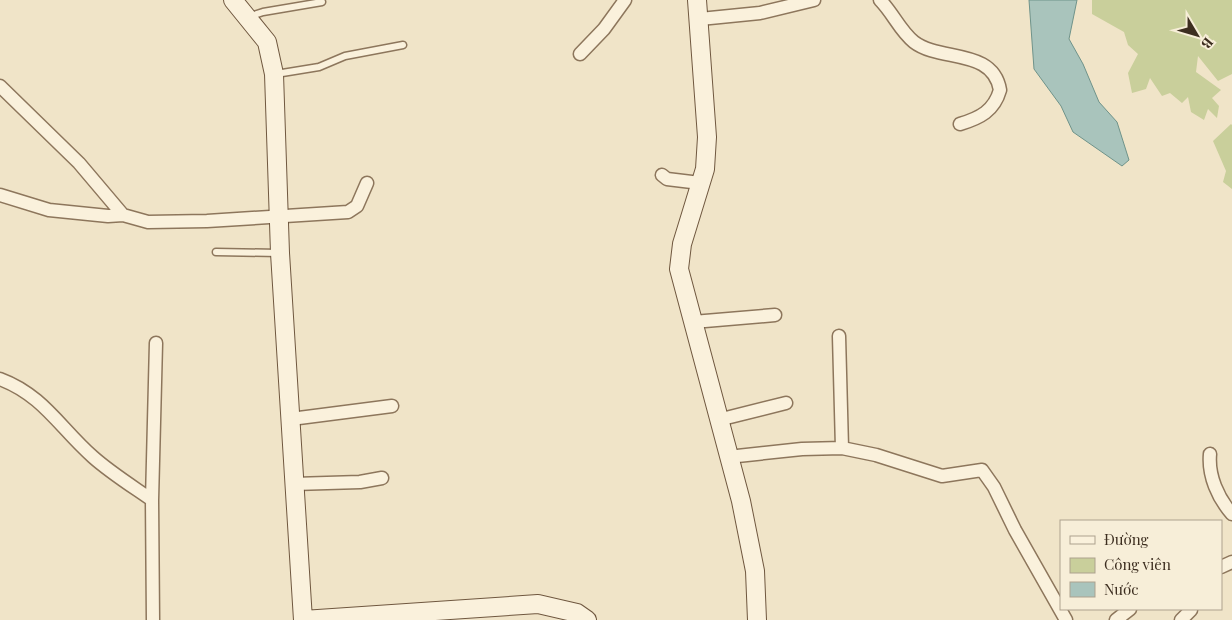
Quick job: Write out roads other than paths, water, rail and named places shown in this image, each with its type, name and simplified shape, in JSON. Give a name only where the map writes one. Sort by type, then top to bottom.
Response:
[{"type":"street","points":[[233,0],[267,42],[274,74],[278,217],[302,620],[471,614],[538,604],[576,613],[587,620]]},
{"type":"street","points":[[580,54],[604,29],[625,0]]},
{"type":"street","points":[[697,0],[700,19],[707,137],[705,169],[682,244],[678,269],[741,501],[755,571],[757,620]]},
{"type":"street","points":[[700,19],[760,13],[814,0]]},
{"type":"street","points":[[880,0],[915,42],[926,48],[980,62],[995,77],[1000,90],[993,104],[979,118],[960,124]]},
{"type":"street","points":[[0,86],[79,163],[123,215]]},
{"type":"street","points":[[662,175],[667,179],[700,183]]},
{"type":"street","points":[[0,195],[49,210],[108,216],[123,215],[140,221],[155,222],[278,217],[352,210],[357,206],[367,183]]},
{"type":"street","points":[[693,322],[775,315]]},
{"type":"street","points":[[840,336],[842,448]]},
{"type":"street","points":[[153,620],[152,500],[156,343]]},
{"type":"street","points":[[0,379],[20,387],[35,398],[93,457],[152,500]]},
{"type":"street","points":[[718,420],[786,403]]},
{"type":"street","points":[[291,419],[392,406]]},
{"type":"street","points":[[728,457],[802,449],[842,448],[876,455],[942,476],[982,470],[994,487],[1015,530],[1060,609]]},
{"type":"street","points":[[1210,454],[1213,481],[1222,503],[1232,514]]},
{"type":"street","points":[[294,484],[360,482],[382,478]]},
{"type":"street","points":[[1116,620],[1129,610]]},
{"type":"street","points":[[1181,620],[1193,613]]},
{"type":"lane","points":[[247,18],[263,12],[322,2]]},
{"type":"lane","points":[[274,74],[319,67],[345,56],[403,45]]},
{"type":"lane","points":[[216,252],[280,253]]},
{"type":"water","points":[[1029,0],[1077,0],[1069,39],[1083,64],[1099,102],[1117,122],[1129,160],[1122,166],[1073,132],[1061,106],[1034,69]]}]
